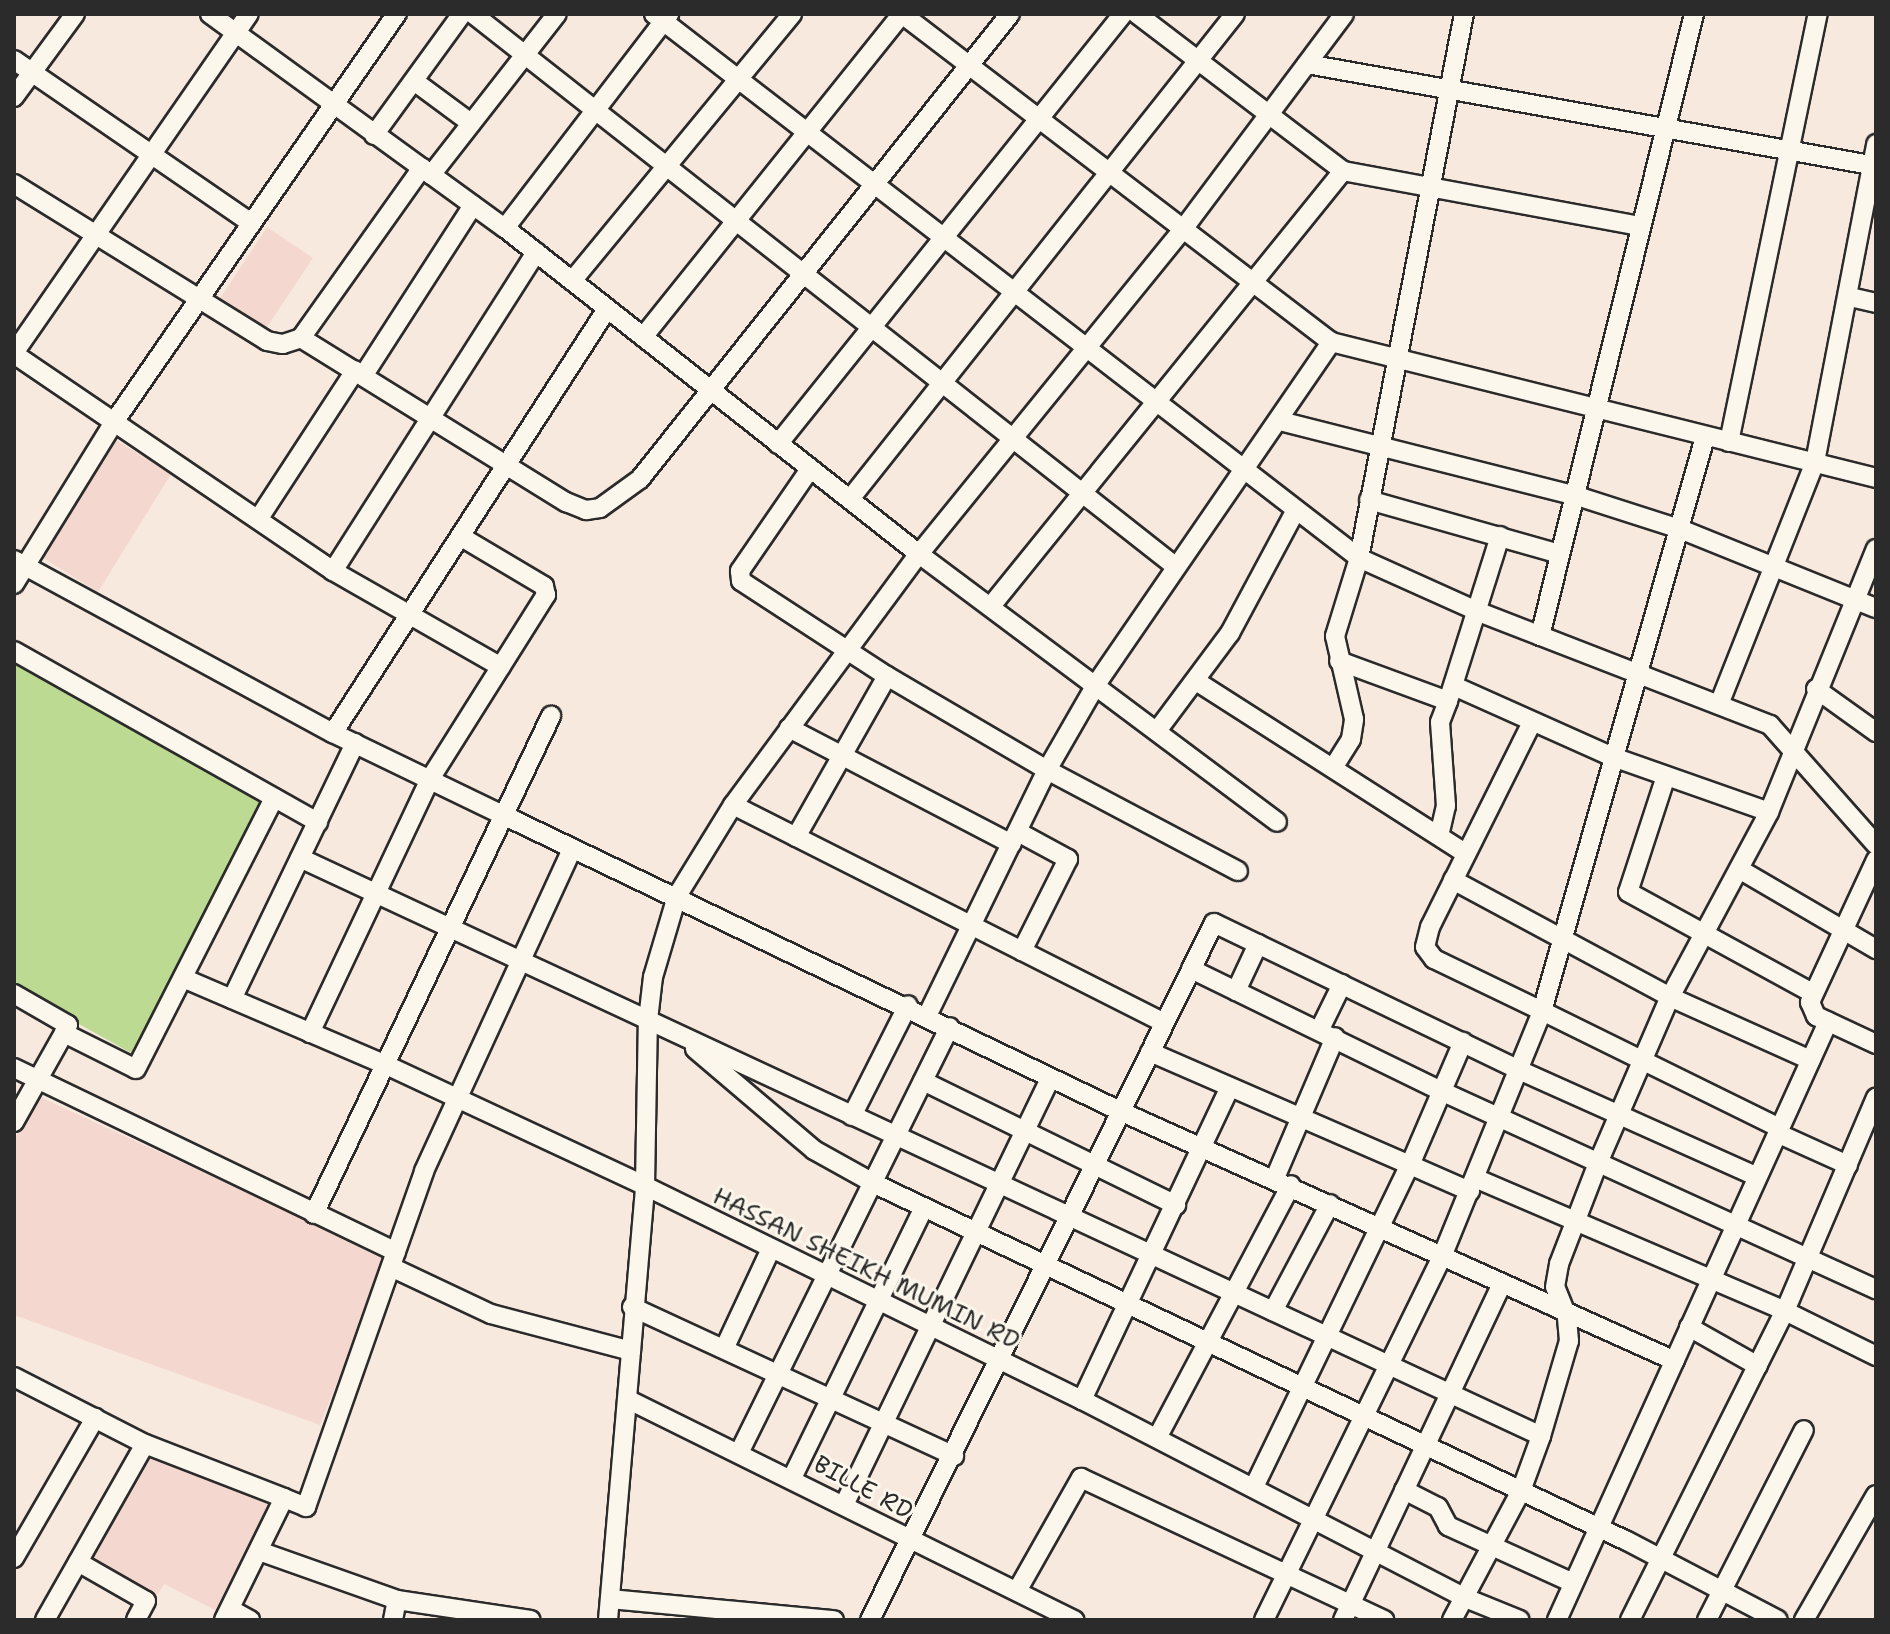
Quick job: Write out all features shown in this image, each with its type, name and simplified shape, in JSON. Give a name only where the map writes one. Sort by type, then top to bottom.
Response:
[{"type":"street","points":[[14,97],[75,14]]},
{"type":"street","points":[[210,14],[505,228],[709,392],[919,554],[1097,683],[1277,822]]},
{"type":"street","points":[[249,14],[149,154],[14,354],[333,571],[501,667]]},
{"type":"street","points":[[14,584],[19,563],[250,222],[397,14]]},
{"type":"street","points":[[374,135],[462,14]]},
{"type":"street","points":[[473,14],[1175,566]]},
{"type":"street","points":[[14,184],[267,341],[283,344],[301,338],[426,172],[471,123],[557,14]]},
{"type":"street","points":[[572,281],[792,14]]},
{"type":"street","points":[[643,337],[902,14],[1331,342],[1876,478]]},
{"type":"street","points":[[301,338],[506,462],[566,502],[586,510],[600,508],[640,479],[967,63],[1010,14]]},
{"type":"street","points":[[778,444],[1123,14]]},
{"type":"street","points":[[1137,14],[1343,171],[1431,184],[1641,226]]},
{"type":"street","points":[[850,499],[1235,14]]},
{"type":"street","points":[[608,1620],[629,1400],[632,1307],[645,1186],[648,1020],[653,977],[677,896],[733,805],[919,554],[1184,228],[1344,14]]},
{"type":"street","points":[[1333,768],[1354,730],[1335,636],[1359,558],[1464,14]]},
{"type":"street","points":[[1540,636],[1600,409],[1641,226],[1694,14]]},
{"type":"street","points":[[1729,442],[1818,14]]},
{"type":"street","points":[[505,228],[596,111],[662,16],[1156,397],[1295,512],[1359,558],[1479,612],[1720,702],[1770,725],[1876,845]]},
{"type":"street","points":[[14,60],[250,222]]},
{"type":"street","points":[[1307,64],[1875,166]]},
{"type":"street","points":[[414,81],[471,123]]},
{"type":"street","points":[[1720,702],[1815,462],[1850,297],[1875,166],[1876,144]]},
{"type":"street","points":[[991,606],[1156,397],[1343,171]]},
{"type":"street","points":[[259,518],[473,205]]},
{"type":"street","points":[[333,571],[536,252]]},
{"type":"street","points":[[1850,297],[1876,303]]},
{"type":"street","points":[[333,733],[463,538],[506,462],[607,309]]},
{"type":"street","points":[[927,1016],[1047,770],[1097,683],[1175,566],[1280,421],[1331,342]]},
{"type":"street","points":[[1280,421],[1577,496],[1680,529],[1876,608]]},
{"type":"street","points":[[1264,1620],[1367,1418],[1388,1365],[1441,1259],[1521,1071],[1566,941],[1634,672],[1680,529],[1705,437]]},
{"type":"street","points":[[810,469],[738,576],[887,676],[1047,770],[1238,871]]},
{"type":"street","points":[[1369,500],[1560,554]]},
{"type":"street","points":[[1157,731],[1230,633],[1295,512]]},
{"type":"street","points":[[1439,836],[1446,806],[1440,722],[1479,612],[1500,536]]},
{"type":"street","points":[[310,1033],[430,779],[501,667],[546,588],[463,538]]},
{"type":"street","points":[[1452,1620],[1521,1491],[1541,1436],[1569,1341],[1567,1316],[1555,1287],[1598,1163],[1641,1058],[1703,929],[1769,812],[1816,689],[1876,549]]},
{"type":"street","points":[[19,563],[333,733],[572,849],[908,1005],[1050,1079],[1202,1149],[1283,1182],[1567,1316],[1675,1361]]},
{"type":"street","points":[[14,651],[318,822]]},
{"type":"street","points":[[1339,661],[1532,722],[1613,757],[1769,812]]},
{"type":"street","points":[[796,837],[887,676]]},
{"type":"street","points":[[1196,681],[1465,853]]},
{"type":"street","points":[[1816,689],[1876,732]]},
{"type":"street","points":[[314,1214],[551,716]]},
{"type":"street","points":[[1532,722],[1430,927],[1425,947],[1429,955],[1641,1058],[1848,1165]]},
{"type":"street","points":[[789,728],[841,756],[1015,838],[1068,859],[1022,951]]},
{"type":"street","points":[[232,999],[355,743]]},
{"type":"street","points":[[1666,776],[1628,892],[1703,929],[1811,992]]},
{"type":"street","points":[[64,1033],[136,1069],[274,798]]},
{"type":"street","points":[[733,805],[1164,1023]]},
{"type":"street","points":[[14,1377],[145,1444],[306,1507],[456,1097],[572,849]]},
{"type":"street","points":[[300,858],[450,932],[648,1020],[1541,1436]]},
{"type":"street","points":[[1876,860],[1811,992],[1812,1011],[1828,1022],[1876,1044]]},
{"type":"street","points":[[1739,869],[1876,949]]},
{"type":"street","points":[[1453,880],[1670,997],[1810,1060]]},
{"type":"street","points":[[870,1620],[913,1541],[1214,923],[1521,1071],[1756,1176]]},
{"type":"street","points":[[1236,991],[1258,944]]},
{"type":"street","points":[[1191,969],[1441,1091],[1876,1289]]},
{"type":"street","name":"HASSAN SHEIKH MUMIN RD","points":[[183,978],[386,1065],[645,1186],[770,1251],[1082,1400],[1377,1549],[1463,1597],[1520,1620]]},
{"type":"street","points":[[1157,1438],[1233,1293],[1283,1182],[1299,1119],[1342,984]]},
{"type":"street","points":[[14,994],[68,1025],[14,1122]]},
{"type":"street","points":[[852,1116],[908,1005]]},
{"type":"street","points":[[1557,1620],[1828,1022]]},
{"type":"street","points":[[739,1453],[825,1277],[875,1184],[950,1027]]},
{"type":"street","points":[[678,1034],[814,1150],[875,1184],[1663,1559],[1778,1620]]},
{"type":"street","points":[[1254,1487],[1410,1165],[1463,1042]]},
{"type":"street","points":[[1150,1052],[1410,1165],[1576,1221],[1785,1311],[1876,1356]]},
{"type":"street","points":[[14,1068],[314,1214],[491,1314],[631,1351]]},
{"type":"street","points":[[844,1505],[927,1326],[1050,1079]]},
{"type":"street","points":[[923,1081],[1176,1205]]},
{"type":"street","points":[[1082,1400],[1130,1307],[1230,1087]]},
{"type":"street","points":[[1630,1620],[1785,1311],[1876,1098]]},
{"type":"street","points":[[1273,1311],[1330,1204]]},
{"type":"street","points":[[792,1478],[923,1209]]},
{"type":"street","points":[[725,1347],[770,1251]]},
{"type":"street","points":[[1346,1612],[1501,1286]]},
{"type":"street","points":[[632,1307],[884,1419],[954,1456]]},
{"type":"street","points":[[1689,1327],[1758,1366]]},
{"type":"street","name":"BILLE RD","points":[[629,1400],[1075,1620]]},
{"type":"street","points":[[14,1558],[95,1418]]},
{"type":"street","points":[[1707,1620],[1804,1430]]},
{"type":"street","points":[[45,1620],[145,1444]]},
{"type":"street","points":[[1017,1591],[1081,1478],[1288,1572],[1346,1612],[1384,1620]]},
{"type":"street","points":[[1404,1490],[1438,1507],[1448,1526],[1573,1583]]},
{"type":"street","points":[[1804,1620],[1876,1495]]},
{"type":"street","points":[[250,1620],[227,1615],[284,1498]]},
{"type":"street","points":[[259,1551],[397,1600],[531,1620]]},
{"type":"street","points":[[78,1562],[146,1601],[136,1620]]},
{"type":"street","points":[[610,1599],[834,1620]]},
{"type":"street","points":[[393,1620],[397,1600]]},
{"type":"shaded area","points":[[267,227],[313,258],[265,330],[219,300]]},
{"type":"shaded area","points":[[116,440],[171,474],[98,592],[43,558]]},
{"type":"shaded area","points":[[40,1097],[387,1257],[320,1425],[14,1315],[14,1139]]},
{"type":"shaded area","points":[[148,1452],[271,1503],[219,1612],[164,1584],[155,1599],[87,1560]]},
{"type":"green space","points":[[14,664],[263,803],[133,1054],[14,988]]}]
